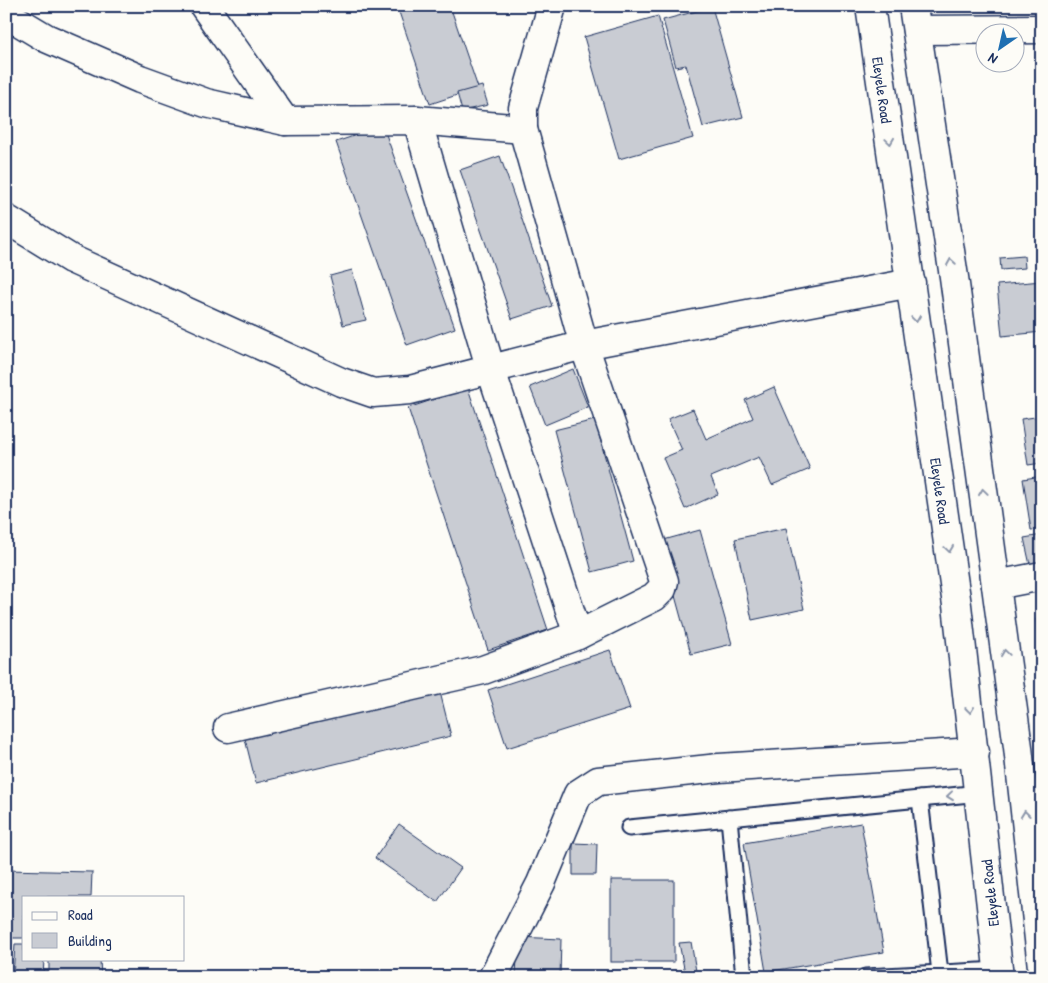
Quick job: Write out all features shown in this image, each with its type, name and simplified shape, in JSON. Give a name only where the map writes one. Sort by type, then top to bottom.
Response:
[{"type":"street","points":[[204,6],[285,121]]},
{"type":"street","points":[[228,728],[482,670],[578,635],[654,597],[662,589],[664,581],[584,345],[522,129],[523,108],[552,6]]},
{"type":"street","name":"Eleyele Road","points":[[870,6],[911,283],[975,752],[999,973]]},
{"type":"street","points":[[6,14],[46,38],[140,79],[206,103],[285,121],[417,120],[522,129]]},
{"type":"street","points":[[1042,29],[915,18],[954,277],[1018,747],[1042,967]]},
{"type":"street","points":[[417,120],[491,370],[578,635]]},
{"type":"street","points":[[6,219],[71,259],[341,382],[373,393],[410,390],[584,345],[911,283]]},
{"type":"street","points":[[996,585],[1042,576]]},
{"type":"street","points":[[492,977],[541,882],[578,794],[598,780],[719,768],[975,752]]},
{"type":"lane","points":[[629,828],[980,793]]},
{"type":"lane","points":[[920,799],[940,973]]},
{"type":"lane","points":[[729,818],[744,977]]},
{"type":"lane","points":[[865,977],[940,973],[999,973]]},
{"type":"building","points":[[397,6],[450,6],[478,88],[430,104]]},
{"type":"building","points":[[712,7],[743,117],[703,127],[686,65],[676,67],[663,20]]},
{"type":"building","points":[[658,16],[693,138],[619,159],[584,37]]},
{"type":"building","points":[[482,86],[488,105],[462,111],[457,93]]},
{"type":"building","points":[[383,126],[455,328],[407,345],[336,142]]},
{"type":"building","points":[[500,156],[552,306],[512,319],[460,170]]},
{"type":"building","points":[[1024,256],[1025,268],[1001,270],[1000,258]]},
{"type":"building","points":[[352,270],[366,320],[343,325],[330,276]]},
{"type":"building","points":[[1042,281],[1042,332],[1002,336],[997,285]]},
{"type":"building","points":[[573,369],[588,407],[545,425],[530,387]]},
{"type":"building","points":[[774,387],[810,469],[772,485],[759,457],[711,477],[718,494],[685,509],[663,458],[682,450],[668,419],[693,409],[706,439],[753,418],[745,400]]},
{"type":"building","points":[[468,388],[548,630],[488,650],[408,408]]},
{"type":"building","points":[[1042,416],[1042,463],[1028,465],[1021,419]]},
{"type":"building","points":[[595,420],[633,561],[592,572],[554,430]]},
{"type":"building","points":[[1042,476],[1042,529],[1031,530],[1023,479]]},
{"type":"building","points":[[786,528],[804,609],[752,620],[735,539]]},
{"type":"building","points":[[700,530],[732,644],[691,654],[660,541]]},
{"type":"building","points":[[1042,535],[1042,562],[1030,565],[1024,538]]},
{"type":"building","points":[[1042,618],[1042,663],[1040,663],[1036,619]]},
{"type":"building","points":[[610,650],[630,709],[507,748],[488,690]]},
{"type":"building","points":[[439,688],[451,736],[256,783],[244,735]]},
{"type":"building","points":[[861,823],[884,952],[766,972],[744,843]]},
{"type":"building","points":[[399,824],[461,868],[437,902],[375,858]]},
{"type":"building","points":[[573,843],[597,844],[596,875],[573,875]]},
{"type":"building","points":[[6,870],[92,872],[91,896],[22,896],[22,938],[6,938]]},
{"type":"building","points":[[611,880],[674,880],[674,962],[611,962]]},
{"type":"building","points":[[518,937],[561,939],[560,977],[516,977]]},
{"type":"building","points":[[691,942],[696,971],[685,973],[679,943]]},
{"type":"building","points":[[15,944],[22,944],[22,960],[44,960],[43,977],[13,977]]},
{"type":"building","points":[[49,960],[100,960],[101,977],[49,977]]}]
